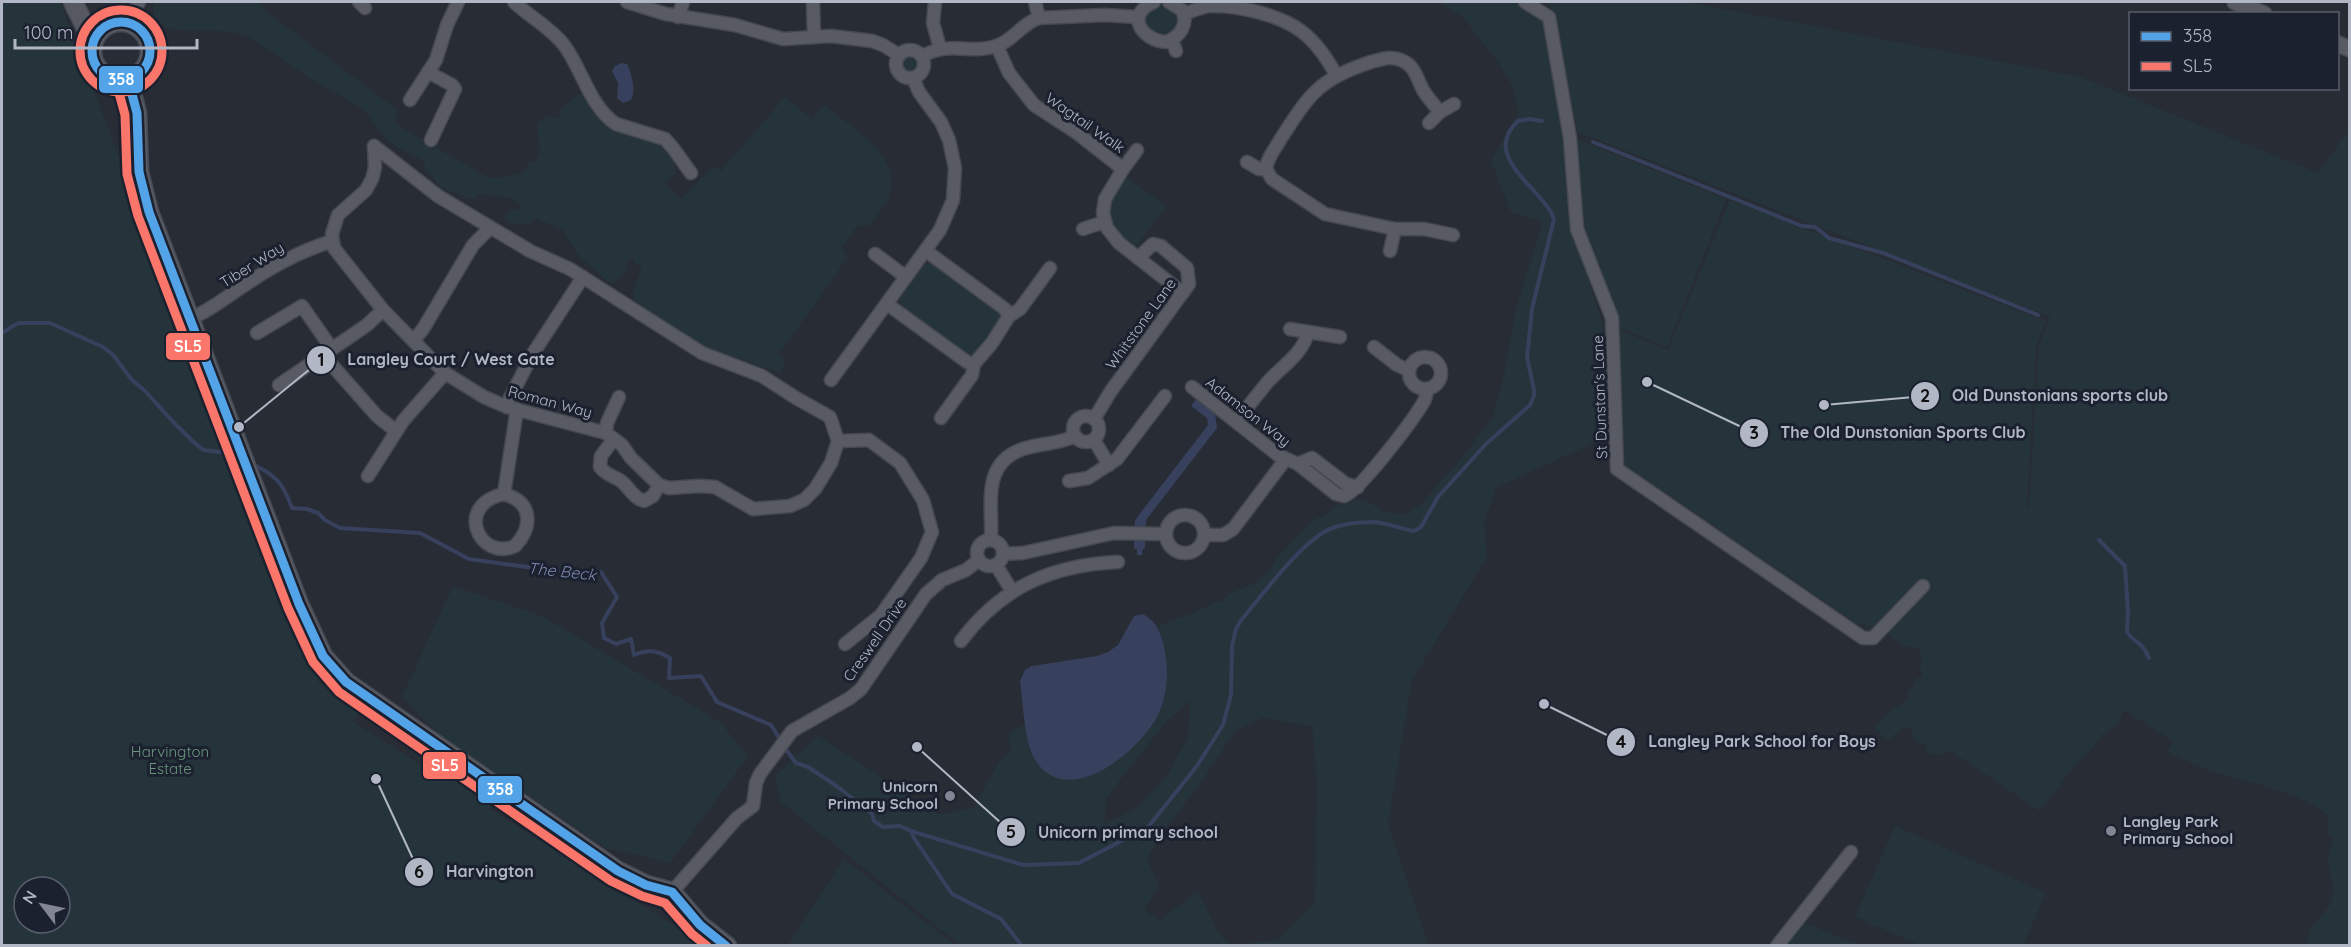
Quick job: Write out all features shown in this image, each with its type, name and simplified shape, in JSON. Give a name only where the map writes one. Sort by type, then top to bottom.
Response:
[{"type":"main road","points":[[73,2],[85,26],[96,36]]},
{"type":"main road","points":[[113,23],[128,23],[142,32],[148,40],[150,49],[147,64],[135,76],[128,79],[112,78],[98,68],[92,53],[96,36],[102,29],[113,23]]},
{"type":"main road","points":[[128,79],[137,113],[141,184],[247,469],[323,656],[346,682],[618,871],[646,885],[672,892],[700,925],[727,945]]},
{"type":"street","points":[[128,23],[139,2]]},
{"type":"street","points":[[410,100],[436,60],[447,25],[458,2]]},
{"type":"street","points":[[514,2],[564,45],[595,99],[612,122],[665,139],[691,173]]},
{"type":"street","points":[[627,2],[678,16],[735,25],[783,39],[831,36],[872,41],[899,55]]},
{"type":"street","points":[[678,16],[683,2]]},
{"type":"street","points":[[813,2],[814,37]]},
{"type":"street","points":[[935,2],[933,23],[940,48]]},
{"type":"street","points":[[1035,2],[1039,18]]},
{"type":"street","points":[[1154,2],[1143,8],[1138,17],[1140,26],[1152,38],[1174,46],[1183,28],[1184,14],[1179,7],[1169,2]]},
{"type":"street","name":"St Dunstan's Lane","points":[[1525,2],[1549,16],[1570,138],[1577,229],[1612,318],[1617,469],[1863,638],[1873,638],[1923,586]]},
{"type":"street","points":[[2235,2],[2259,12]]},
{"type":"street","points":[[1184,14],[1204,7],[1218,6],[1250,11],[1286,23],[1301,31],[1316,44],[1336,75]]},
{"type":"street","points":[[922,56],[940,48],[997,46],[1009,40],[1030,21],[1039,18],[1104,15],[1138,17]]},
{"type":"street","name":"Wagtail Walk","points":[[997,46],[1009,73],[1032,103],[1077,133],[1123,169],[1105,199],[1104,222]]},
{"type":"street","points":[[909,49],[922,56],[924,68],[919,75],[913,78],[898,72],[896,62],[899,55],[909,49]]},
{"type":"street","points":[[1266,168],[1300,108],[1321,86],[1336,75],[1380,60],[1400,59],[1411,67],[1424,92],[1440,112]]},
{"type":"street","points":[[428,72],[455,89],[431,140]]},
{"type":"street","points":[[831,380],[926,251],[940,230],[950,208],[955,168],[945,130],[919,92],[913,78]]},
{"type":"street","points":[[1429,123],[1440,112],[1454,104]]},
{"type":"street","points":[[332,241],[338,215],[366,190],[372,179],[376,158],[374,146],[438,196],[490,228],[583,277],[702,353],[762,376],[830,417],[838,441],[831,463],[815,489],[804,500],[790,506],[753,509],[715,487],[669,488],[659,485],[631,458],[622,445],[610,436]]},
{"type":"street","points":[[1123,169],[1137,150]]},
{"type":"street","points":[[1247,162],[1259,169],[1266,168]]},
{"type":"street","points":[[1266,168],[1272,179],[1318,211],[1395,229],[1424,229],[1453,235]]},
{"type":"street","points":[[1083,229],[1104,222],[1114,238],[1183,293]]},
{"type":"street","points":[[414,340],[423,329],[473,245],[490,228]]},
{"type":"street","points":[[1390,251],[1395,229]]},
{"type":"street","name":"Tiber Way","points":[[190,319],[213,308],[246,284],[289,259],[310,248],[332,241]]},
{"type":"street","name":"Roman Way","points":[[332,241],[334,248],[383,310],[445,374],[484,397],[512,408],[610,436]]},
{"type":"street","name":"Whitstone Lane","points":[[1094,419],[1111,391],[1183,293],[1190,279],[1185,264],[1157,244],[1135,255]]},
{"type":"street","points":[[926,251],[1005,309],[1009,316]]},
{"type":"street","points":[[875,254],[906,277]]},
{"type":"street","points":[[941,418],[972,375],[974,364],[992,343],[1009,316],[1020,309],[1050,267]]},
{"type":"street","points":[[504,494],[512,408],[509,400],[532,356],[583,277]]},
{"type":"street","points":[[887,304],[967,362],[974,364]]},
{"type":"street","points":[[256,333],[302,306],[327,352],[377,416],[396,431]]},
{"type":"street","points":[[279,385],[367,325],[383,310]]},
{"type":"street","points":[[1290,329],[1340,337]]},
{"type":"street","points":[[1237,422],[1267,382],[1295,356],[1305,342],[1308,332]]},
{"type":"street","points":[[1374,347],[1397,365],[1408,370]]},
{"type":"street","points":[[1421,357],[1437,362],[1441,370],[1440,378],[1434,387],[1427,390],[1419,389],[1411,383],[1408,370],[1414,361],[1421,357]]},
{"type":"street","points":[[368,476],[396,431],[445,374]]},
{"type":"street","name":"Adamson Way","points":[[1192,387],[1292,462]]},
{"type":"street","points":[[1204,536],[1223,536],[1230,531],[1292,462],[1312,458],[1346,484],[1358,487],[1422,405],[1427,390]]},
{"type":"street","points":[[1069,481],[1088,478],[1121,455],[1165,396]]},
{"type":"street","points":[[619,397],[607,423],[610,436],[601,456],[600,467],[604,472],[618,479],[635,497],[644,501],[653,496],[659,485]]},
{"type":"street","points":[[1083,417],[1094,419],[1099,429],[1094,440],[1082,442],[1075,436],[1073,429],[1076,422],[1083,417]]},
{"type":"street","points":[[991,539],[990,491],[994,475],[1000,466],[1020,450],[1054,444],[1075,436]]},
{"type":"street","points":[[838,441],[869,440],[900,463],[922,500],[932,532],[921,558],[881,615],[845,645]]},
{"type":"street","points":[[1094,440],[1109,465]]},
{"type":"street","points":[[504,494],[513,496],[519,502],[528,519],[528,527],[514,546],[500,549],[489,545],[478,534],[475,516],[483,504],[494,496],[504,494]]},
{"type":"street","points":[[1186,515],[1198,520],[1204,536],[1201,545],[1196,550],[1179,553],[1170,546],[1166,534],[1169,523],[1186,515]]},
{"type":"street","points":[[991,539],[980,545],[977,555],[979,560],[988,566],[1000,559],[1023,553],[1114,534],[1166,534]]},
{"type":"street","points":[[991,539],[1000,544],[1000,559],[1012,591]]},
{"type":"street","name":"Creswell Drive","points":[[672,892],[737,818],[753,806],[758,778],[788,735],[800,725],[850,698],[861,689],[919,603],[936,584],[946,577],[966,570],[979,560]]},
{"type":"street","points":[[961,641],[988,608],[1012,591],[1037,578],[1089,564],[1118,562]]},
{"type":"street","points":[[1777,945],[1851,852]]},
{"type":"green space","name":"Harvington Estate","points":[[2,2],[60,2],[319,683],[341,689],[492,805],[490,809],[705,945],[2,946]],"holes":[[[362,711],[433,772],[352,721]]]},
{"type":"green space","points":[[153,2],[259,2],[268,13],[396,109],[395,121],[400,127],[489,178],[521,175],[529,163],[536,161],[540,153],[537,125],[549,116],[559,117],[561,108],[585,90],[593,113],[610,130],[660,145],[673,158],[676,172],[665,183],[681,199],[714,166],[721,171],[785,97],[813,119],[824,105],[860,133],[883,157],[890,170],[892,184],[888,199],[882,209],[868,226],[858,225],[842,247],[847,258],[783,349],[776,352],[783,357],[785,363],[781,373],[705,347],[634,300],[634,288],[642,268],[635,264],[632,257],[628,260],[621,276],[612,283],[608,282],[579,256],[563,230],[536,218],[528,224],[510,223],[505,218],[509,210],[520,209],[522,205],[508,197],[478,194],[474,200],[439,187],[433,175],[426,172],[424,161],[392,143],[366,113],[264,46],[235,33],[183,30],[162,25],[154,18]]},
{"type":"green space","points":[[1439,2],[1519,2],[1546,19],[1565,140],[1572,228],[1602,322],[1611,435],[1497,487],[1484,521],[1487,557],[1412,680],[1388,825],[1428,945],[1232,945],[1279,940],[1315,904],[1317,780],[1312,726],[1262,718],[1235,731],[1198,787],[1163,831],[1147,859],[1159,886],[1144,910],[1160,920],[1198,891],[1217,931],[1229,945],[960,945],[781,802],[775,776],[818,736],[939,815],[974,807],[999,762],[1012,749],[1008,740],[1011,732],[1162,652],[1158,626],[1222,601],[1228,594],[1253,584],[1269,572],[1278,557],[1315,519],[1326,515],[1336,506],[1355,500],[1368,501],[1382,511],[1404,515],[1420,505],[1456,465],[1493,417],[1504,376],[1515,313],[1543,221],[1511,212],[1491,161],[1519,112],[1513,87],[1500,65],[1463,17]],"holes":[[[1191,700],[1188,738],[1166,777],[1137,808],[1104,824],[1106,798],[1166,722]]]},
{"type":"green space","points":[[1549,2],[1687,2],[2080,77],[2318,173],[2349,130],[2349,945],[2306,945],[2312,927],[2330,905],[2334,891],[2327,858],[2333,840],[2327,831],[2329,817],[2320,809],[2293,795],[2209,770],[2168,752],[2173,741],[2124,710],[2116,726],[2101,735],[2040,811],[1952,752],[1928,753],[1926,745],[1917,743],[1912,734],[1913,729],[1903,729],[1890,739],[1886,739],[1877,731],[1876,726],[1889,712],[1905,702],[1916,679],[1923,675],[1920,670],[1922,658],[1919,649],[1897,642],[1884,622],[1874,627],[1856,623],[1618,460],[1614,328],[1668,350],[1730,200],[2046,321],[2036,347],[2027,507],[2029,507],[2039,346],[2050,317],[1578,132]]},
{"type":"green space","points":[[1156,5],[1167,5],[1181,17],[1178,29],[1168,37],[1157,36],[1143,23],[1145,12]]},
{"type":"green space","points":[[910,54],[917,57],[920,64],[917,71],[910,74],[903,71],[900,64],[903,57]]},
{"type":"green space","points":[[1574,138],[1726,199],[1667,347],[1615,326],[1580,227]]},
{"type":"green space","points":[[1125,176],[1166,206],[1134,249],[1115,231],[1108,216],[1109,207]]},
{"type":"green space","points":[[928,263],[934,264],[1000,313],[1000,323],[976,354],[965,354],[900,306],[905,289],[914,276]]},
{"type":"green space","points":[[453,586],[542,616],[720,722],[748,756],[670,863],[606,848],[440,735],[402,697]]},
{"type":"green space","points":[[1895,826],[2046,893],[2023,945],[1920,945],[1855,917]]},
{"type":"green space","points":[[844,859],[955,945],[788,945]]},
{"type":"green space","points":[[1802,922],[1860,945],[1785,946]]},
{"type":"water","points":[[622,63],[627,64],[633,87],[631,100],[623,103],[617,98],[618,83],[612,71],[615,66]]},
{"type":"water","points":[[1197,398],[1215,413],[1217,428],[1146,520],[1145,548],[1142,550],[1142,555],[1137,555],[1137,549],[1134,549],[1135,520],[1208,425],[1207,418],[1191,406]]},
{"type":"water","points":[[1143,614],[1152,620],[1157,628],[1166,655],[1166,690],[1158,715],[1136,745],[1101,771],[1083,778],[1064,780],[1048,773],[1034,758],[1028,741],[1020,681],[1025,670],[1032,666],[1097,656],[1108,652],[1118,645],[1134,616]]},
{"type":"waterway","points":[[911,831],[1023,865],[1079,863],[1148,827],[1197,766],[1223,725],[1231,695],[1232,646],[1236,629],[1292,560],[1324,532],[1342,525],[1374,522],[1414,531],[1421,527],[1438,497],[1486,444],[1530,405],[1534,390],[1527,357],[1532,309],[1554,219],[1539,196],[1518,172],[1510,160],[1506,147],[1508,134],[1518,121],[1530,119],[1542,121]]},
{"type":"waterway","points":[[1593,142],[1802,226],[1815,227],[1829,238],[1883,253],[2038,315]]},
{"type":"waterway","name":"The Beck","points":[[2,333],[18,323],[50,323],[103,347],[113,355],[132,380],[198,446],[204,450],[235,454]]},
{"type":"waterway","name":"The Beck","points":[[252,464],[278,481],[292,508],[307,509],[318,513],[325,520],[340,528],[420,533],[469,559],[563,572],[601,572],[617,597],[602,623],[604,638],[616,644],[631,639],[634,655],[652,651],[670,658],[669,678],[701,676],[717,702],[771,725],[781,741]]},
{"type":"waterway","points":[[2099,540],[2125,566],[2127,632],[2144,648],[2149,658]]},
{"type":"waterway","name":"The Beck","points":[[784,747],[796,763],[808,767],[838,787],[872,814],[874,821],[883,827],[900,826],[911,831],[952,894],[1001,919],[1022,946]]},
{"type":"transit line","name":"SL5","points":[[121,10],[137,13],[150,22],[159,35],[162,51],[159,67],[150,80],[137,89],[121,92],[105,89],[92,80],[83,67],[80,51],[83,35],[92,22],[105,13],[121,10]]},
{"type":"transit line","name":"358","points":[[121,22],[137,27],[145,35],[150,51],[145,67],[137,75],[121,80],[105,75],[97,67],[92,51],[97,35],[105,27],[121,22]]},
{"type":"transit line","name":"358","points":[[128,79],[137,113],[139,172],[149,212],[299,604],[323,656],[346,682],[618,871],[646,885],[672,892],[700,925],[726,946]]},
{"type":"transit line","name":"SL5","points":[[116,82],[125,115],[127,174],[138,216],[288,608],[313,662],[339,692],[611,881],[642,896],[665,903],[692,934],[707,946]]},
{"type":"place","name":"The Old Dunstonian Sports Club","points":[[1647,382]]},
{"type":"place","name":"Old Dunstonians sports club","points":[[1824,405]]},
{"type":"place","name":"Langley Court / West Gate","points":[[239,427]]},
{"type":"place","name":"Langley Park School for Boys","points":[[1544,704]]},
{"type":"place","name":"Unicorn primary school","points":[[917,747]]},
{"type":"place","name":"Harvington","points":[[376,779]]},
{"type":"place","name":"Unicorn Primary School","points":[[950,796]]},
{"type":"place","name":"Langley Park Primary School","points":[[2111,831]]}]
